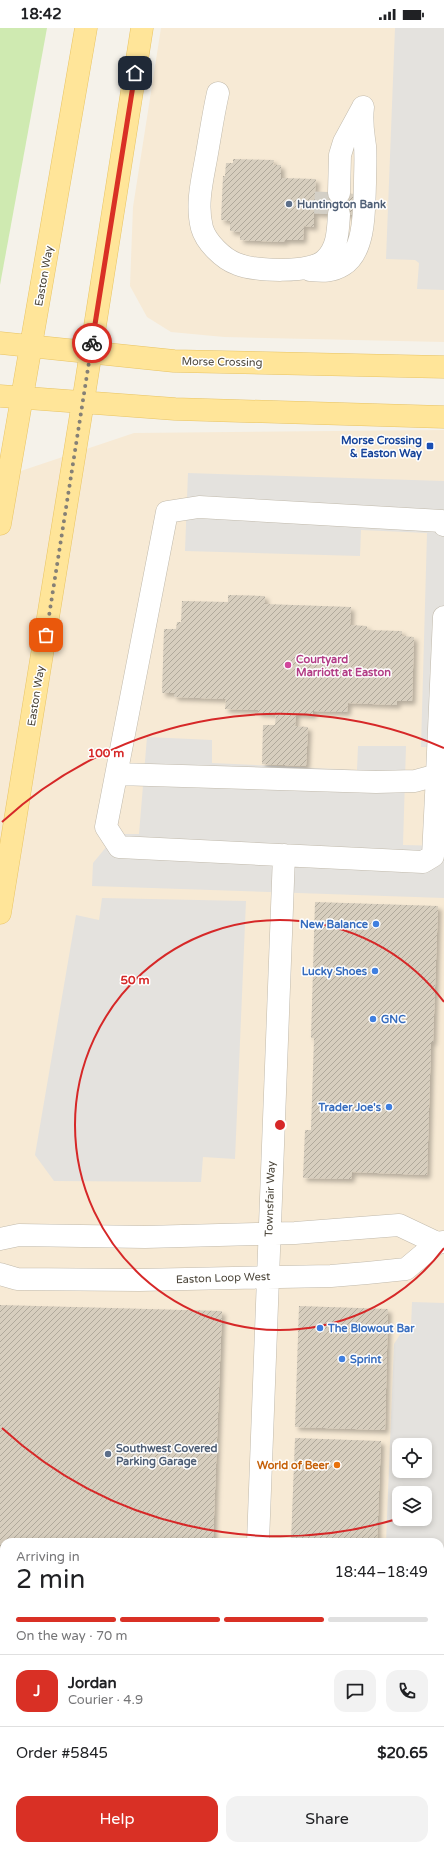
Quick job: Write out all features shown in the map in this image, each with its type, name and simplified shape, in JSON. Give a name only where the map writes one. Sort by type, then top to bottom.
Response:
[{"type":"main road","name":"Easton Way","points":[[0,524],[86,28]]},
{"type":"main road","name":"Easton Way","points":[[0,913],[84,402],[142,28]]},
{"type":"main road","name":"Morse Crossing","points":[[0,343],[174,361],[444,367]]},
{"type":"main road","points":[[0,396],[23,396],[175,409],[444,417]]},
{"type":"street","points":[[218,93],[199,201],[202,229],[209,241],[228,259],[236,264],[257,268],[327,271],[344,265],[351,257],[360,238],[364,219],[366,156],[361,128],[361,109],[332,145],[327,158],[333,192]]},
{"type":"street","points":[[297,269],[319,245],[332,214]]},
{"type":"street","points":[[444,525],[442,521],[199,506],[166,512],[106,827],[119,847],[422,862],[434,856],[441,775],[444,617]]},
{"type":"street","points":[[117,774],[376,782],[415,781],[441,775]]},
{"type":"street","name":"Townsfair Way","points":[[258,1538],[284,855]]},
{"type":"street","name":"Easton Loop West","points":[[0,1239],[19,1235],[145,1237],[269,1234],[324,1232],[399,1225],[440,1242],[406,1269],[331,1276],[268,1276],[139,1280],[17,1279],[0,1274]]},
{"type":"shaded area","points":[[161,28],[444,28],[444,342],[224,337],[171,332],[147,317],[130,286],[133,207]]},
{"type":"shaded area","points":[[395,28],[444,28],[444,290],[417,289],[419,263],[415,260],[386,259]]},
{"type":"shaded area","points":[[444,430],[444,1538],[0,1538],[0,478],[134,433]]},
{"type":"shaded area","points":[[188,473],[444,481],[444,747],[421,747],[427,533],[361,530],[360,556],[185,551]]},
{"type":"shaded area","points":[[147,737],[212,740],[212,763],[357,770],[358,746],[406,746],[403,845],[444,846],[444,898],[92,886],[93,863],[117,834],[139,834]]},
{"type":"shaded area","points":[[102,898],[246,901],[235,1159],[203,1157],[201,1182],[54,1181],[35,1155],[76,915],[99,920]]},
{"type":"shaded area","points":[[412,1302],[444,1303],[444,1538],[386,1538],[394,1344],[401,1333],[411,1327]]},
{"type":"green space","points":[[0,28],[47,28],[0,285]]},
{"type":"building","name":"Huntington Bank","points":[[233,159],[274,160],[273,165],[281,165],[281,178],[316,179],[315,192],[357,194],[356,215],[314,213],[314,227],[304,226],[303,240],[285,240],[284,242],[240,240],[240,232],[230,231],[230,221],[221,220],[223,176],[225,176],[226,163],[233,163]]},
{"type":"building","name":"Courtyard Marriott at Easton","points":[[228,595],[265,596],[265,604],[351,607],[350,625],[367,626],[367,630],[402,631],[402,636],[414,637],[412,701],[397,701],[397,705],[348,703],[347,712],[313,711],[313,715],[296,714],[295,726],[308,727],[306,766],[262,764],[263,725],[275,725],[276,714],[258,713],[258,710],[225,709],[226,699],[174,697],[174,693],[162,693],[164,629],[176,629],[177,622],[181,622],[182,601],[228,602]]},
{"type":"building","points":[[315,902],[438,906],[433,1042],[431,1042],[427,1175],[352,1172],[351,1179],[303,1178],[305,1130],[311,1130],[314,1038],[311,1038]]},
{"type":"building","name":"Southwest Covered Parking Garage","points":[[0,1305],[222,1311],[213,1538],[0,1538]]},
{"type":"building","points":[[299,1306],[388,1309],[385,1430],[295,1427]]},
{"type":"building","points":[[295,1438],[381,1441],[377,1538],[291,1538]]},
{"type":"tunnel","points":[[325,214],[326,192]]},
{"type":"way so far","points":[[46,635],[84,402],[92,343]]},
{"type":"place","name":"Huntington Bank","points":[[289,204]]},
{"type":"place","name":"Morse Crossing & Easton Way","points":[[430,446]]},
{"type":"place","name":"Courtyard Marriott at Easton","points":[[288,665]]},
{"type":"place","name":"New Balance","points":[[376,924]]},
{"type":"place","name":"Lucky Shoes","points":[[375,971]]},
{"type":"place","name":"GNC","points":[[373,1019]]},
{"type":"place","name":"Trader Joe's","points":[[389,1107]]},
{"type":"place","name":"The Blowout Bar","points":[[320,1328]]},
{"type":"place","name":"Sprint","points":[[342,1359]]},
{"type":"place","name":"Southwest Covered Parking Garage","points":[[108,1454]]},
{"type":"place","name":"World of Beer","points":[[337,1465]]},
{"type":"route","points":[[92,343],[135,73]]}]
